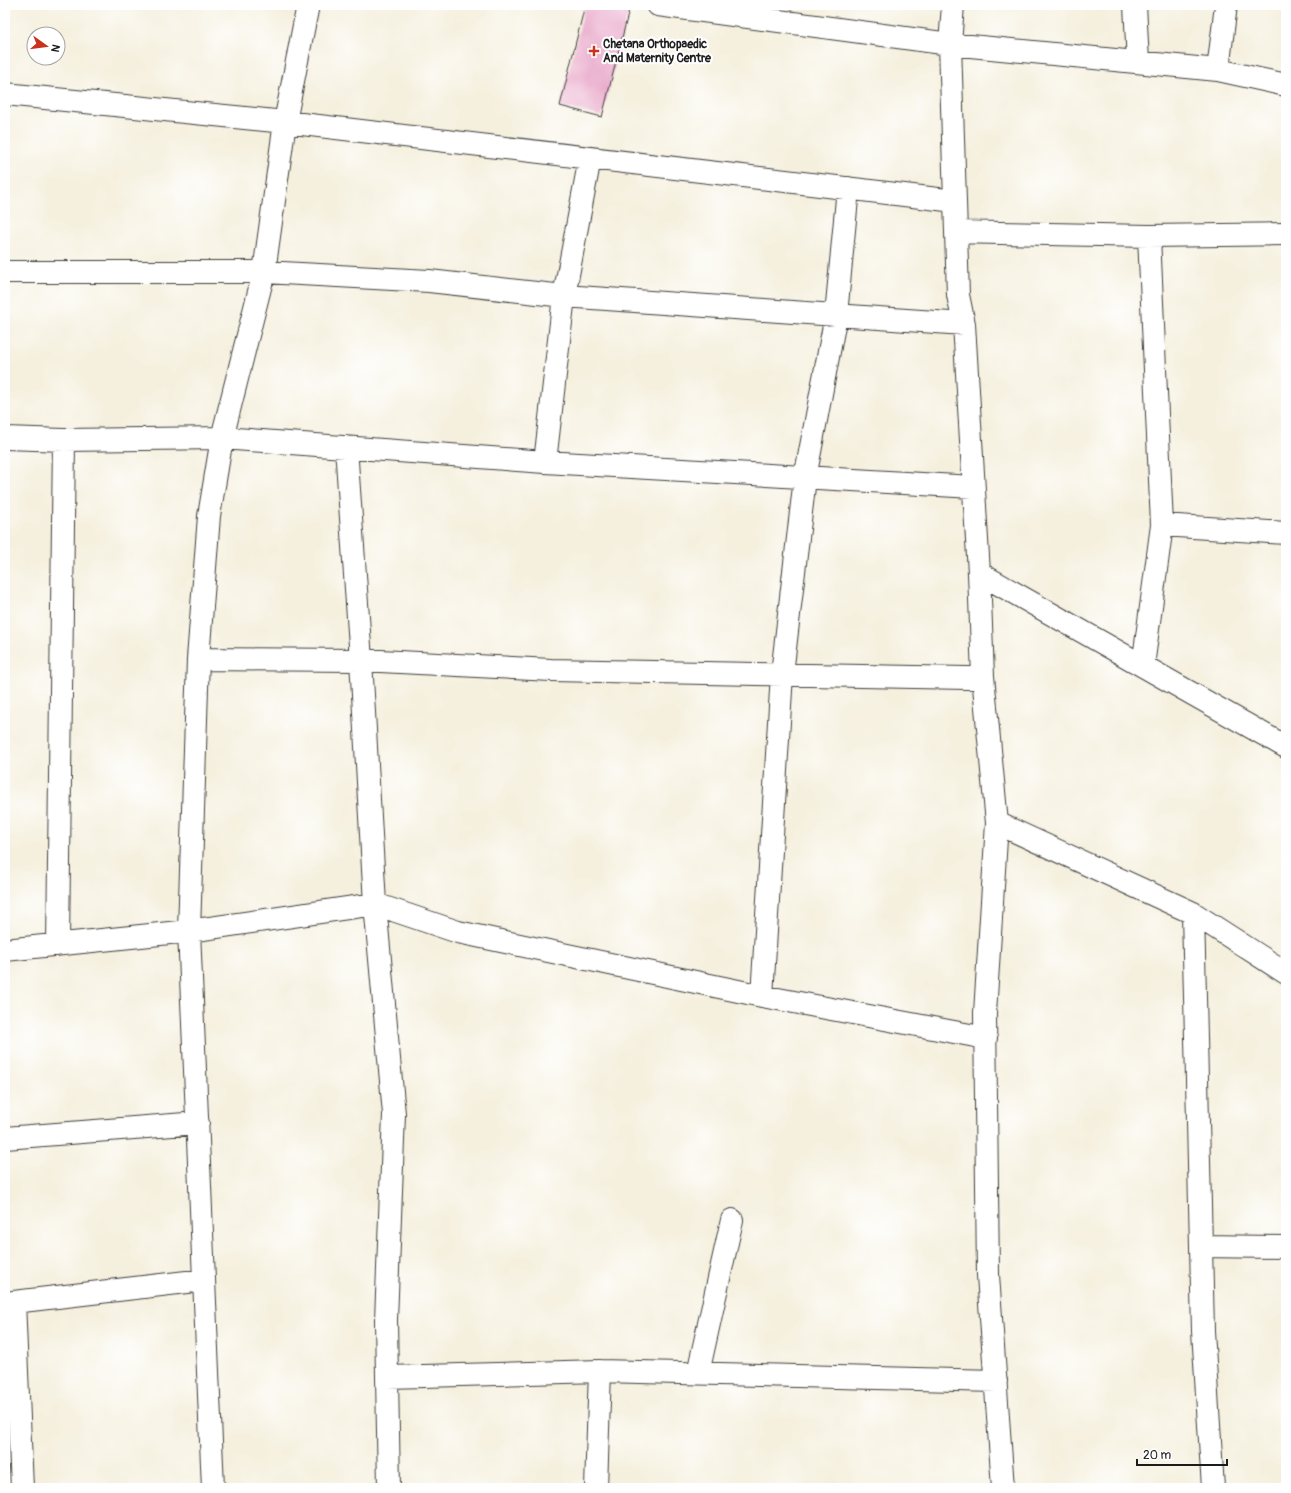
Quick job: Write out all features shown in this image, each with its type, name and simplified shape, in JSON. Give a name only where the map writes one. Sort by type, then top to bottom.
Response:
[{"type":"street","points":[[213,1488],[189,931],[198,659],[209,516],[222,438],[264,272],[285,122],[308,5]]},
{"type":"street","points":[[658,5],[790,14],[950,44],[1218,70],[1286,85]]},
{"type":"street","points":[[953,5],[950,44],[958,295],[964,324],[979,573],[983,676],[997,823],[985,1013],[988,1275],[1003,1488]]},
{"type":"street","points":[[1135,5],[1138,62]]},
{"type":"street","points":[[1218,70],[1226,5]]},
{"type":"street","points":[[5,94],[285,122],[955,201]]},
{"type":"street","points":[[545,462],[564,296],[590,158]]},
{"type":"street","points":[[762,996],[782,674],[805,478],[836,315],[848,188]]},
{"type":"street","points":[[956,232],[1149,236],[1286,234]]},
{"type":"street","points":[[1143,666],[1162,525],[1149,236]]},
{"type":"street","points":[[5,272],[264,272],[429,281],[564,296],[964,324]]},
{"type":"street","points":[[5,438],[64,440],[222,438],[545,462],[973,487]]},
{"type":"street","points":[[58,945],[64,440]]},
{"type":"street","points":[[346,447],[361,660],[375,904],[394,1114],[386,1320],[389,1488]]},
{"type":"street","points":[[1162,525],[1286,533]]},
{"type":"street","points":[[979,573],[1286,747]]},
{"type":"street","points":[[198,659],[361,660],[550,670],[967,678],[983,676]]},
{"type":"street","points":[[997,823],[1193,913],[1286,973]]},
{"type":"street","points":[[5,950],[189,931],[375,904],[458,932],[762,996],[986,1038]]},
{"type":"street","points":[[1193,913],[1203,1331],[1214,1488]]},
{"type":"street","points":[[5,1138],[198,1123]]},
{"type":"street","points":[[698,1373],[732,1220]]},
{"type":"street","points":[[1201,1246],[1286,1247]]},
{"type":"street","points":[[22,1488],[10,1302],[204,1280]]},
{"type":"street","points":[[387,1377],[600,1370],[996,1381]]},
{"type":"street","points":[[596,1488],[600,1370]]},
{"type":"building","points":[[585,5],[609,5],[629,10],[602,117],[560,106]]},
{"type":"place","name":"Chetana Orthopaedic And Maternity Centre","points":[[594,51]]}]
